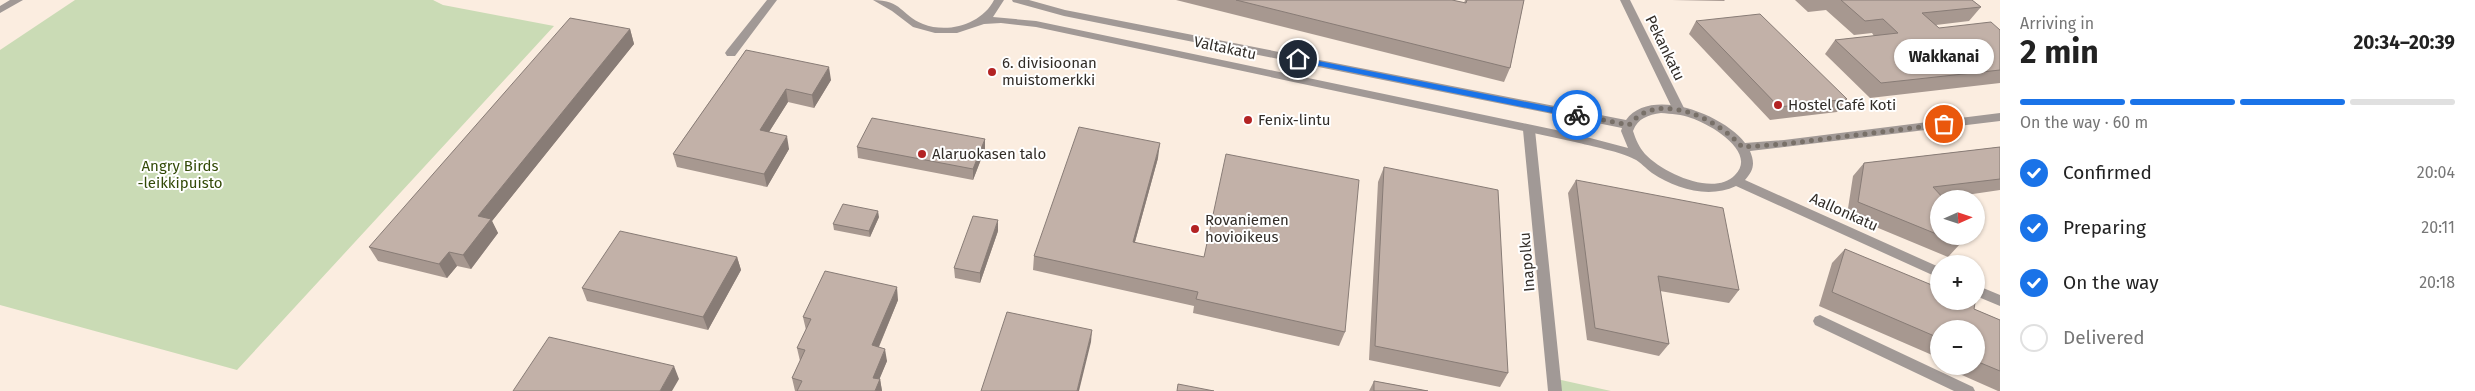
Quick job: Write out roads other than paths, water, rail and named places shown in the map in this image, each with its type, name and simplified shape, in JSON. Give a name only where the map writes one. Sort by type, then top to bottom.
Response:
[{"type":"street","points":[[0,10],[18,0]]},
{"type":"street","points":[[731,53],[772,0]]},
{"type":"street","points":[[878,0],[896,5],[909,21],[925,28],[952,30],[981,21],[996,9],[1000,0]]},
{"type":"street","name":"Valtakatu","points":[[1017,0],[1074,15],[1629,125]]},
{"type":"street","name":"Pekankatu","points":[[1625,0],[1679,110]]},
{"type":"street","name":"Valtakatu","points":[[981,21],[1001,20],[1036,24],[1529,130],[1575,138],[1637,155]]},
{"type":"street","points":[[1661,109],[1679,110],[1716,123],[1731,134],[1742,147],[1747,157],[1747,166],[1743,175],[1736,181],[1713,186],[1685,183],[1666,176],[1637,155],[1628,139],[1629,125],[1636,116],[1647,111],[1661,109]]},
{"type":"street","points":[[1742,147],[1784,144],[2000,117]]},
{"type":"street","name":"Inapolku","points":[[1529,130],[1555,391]]},
{"type":"street","name":"Aallonkatu","points":[[1736,181],[1930,269]]},
{"type":"street","points":[[1985,294],[2000,301]]},
{"type":"street","points":[[1820,322],[1968,391]]},
{"type":"place","name":"6. divisioonan muistomerkki","points":[[992,72]]},
{"type":"place","name":"Hostel Café Koti","points":[[1778,105]]},
{"type":"place","name":"Fenix-lintu","points":[[1248,120]]},
{"type":"place","name":"Wakkanai","points":[[1944,124]]},
{"type":"place","name":"Alaruokasen talo","points":[[922,154]]},
{"type":"place","name":"Rovaniemen hovioikeus","points":[[1195,229]]},
{"type":"park label","name":"Angry Birds -leikkipuisto","points":[[180,174]]}]
